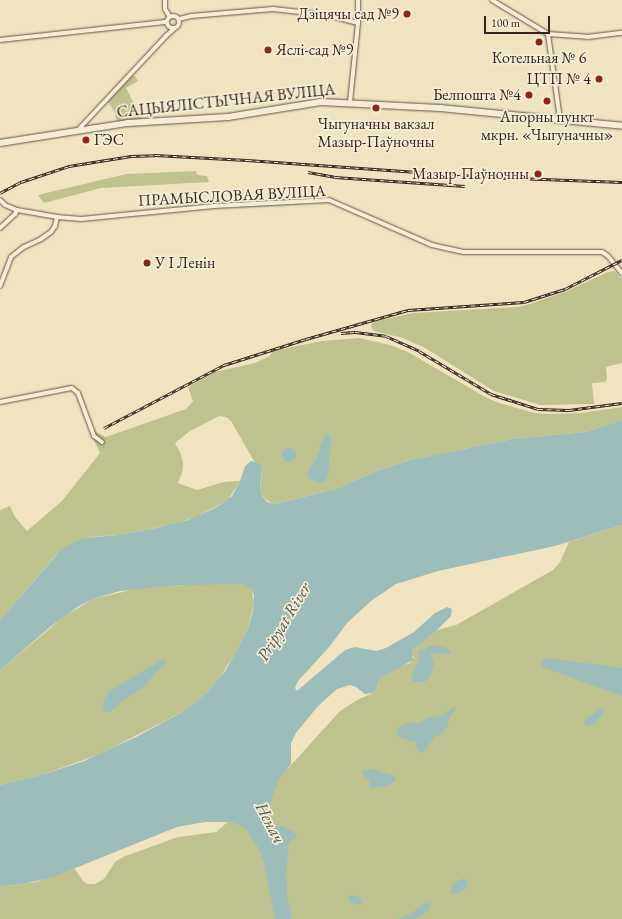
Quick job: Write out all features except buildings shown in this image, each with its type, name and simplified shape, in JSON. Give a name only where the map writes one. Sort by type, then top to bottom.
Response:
[{"type":"street","points":[[165,0],[165,9],[170,17]]},
{"type":"street","points":[[350,102],[358,23],[358,0]]},
{"type":"street","points":[[492,0],[548,34],[587,37],[622,33]]},
{"type":"street","points":[[170,17],[174,16],[179,19],[191,16],[273,9],[328,15],[358,23]]},
{"type":"street","points":[[166,36],[167,23],[170,17]]},
{"type":"street","points":[[78,130],[166,36],[179,25],[179,19]]},
{"type":"street","points":[[167,23],[171,28],[175,28]]},
{"type":"street","points":[[0,40],[167,23]]},
{"type":"street","points":[[548,34],[560,119]]},
{"type":"street","name":"САЦЫЯЛІСТЫЧНАЯ ВУЛІЦА","points":[[0,143],[78,130],[128,124],[228,117],[321,102],[350,102],[560,119],[622,126]]},
{"type":"street","points":[[0,200],[5,205],[16,210],[15,214],[0,228]]},
{"type":"street","name":"ПРАМЫСЛОВАЯ ВУЛІЦА","points":[[16,210],[57,217],[82,219],[214,206],[329,200],[432,245],[464,252],[602,252],[608,256],[622,273]]},
{"type":"street","points":[[0,286],[11,257],[24,247],[41,239],[51,232],[55,226],[57,217]]},
{"type":"street","points":[[0,402],[70,388],[75,389],[78,393],[94,436],[102,442]]},
{"type":"green space","points":[[131,76],[135,76],[138,81],[126,88],[143,121],[118,123],[115,116],[116,114],[108,102]]},
{"type":"green space","points":[[196,171],[197,175],[207,176],[209,182],[101,188],[44,203],[38,195],[126,174]]},
{"type":"green space","points":[[614,271],[622,279],[622,363],[606,367],[607,379],[605,382],[592,383],[594,404],[540,405],[494,391],[425,348],[403,338],[374,331],[371,327],[372,323],[377,321],[413,313],[518,307],[567,291],[608,272]]},
{"type":"green space","points":[[359,338],[390,345],[408,352],[485,397],[499,403],[535,413],[548,414],[582,413],[622,407],[622,420],[585,432],[513,439],[415,459],[379,470],[336,489],[273,504],[265,499],[260,492],[262,467],[254,461],[231,421],[226,417],[219,416],[190,431],[175,443],[180,452],[183,463],[182,473],[178,483],[197,490],[224,482],[240,481],[228,500],[196,517],[170,525],[119,535],[91,537],[72,543],[56,555],[0,620],[0,510],[10,506],[15,517],[27,531],[62,501],[100,453],[89,430],[92,427],[96,432],[106,437],[186,409],[193,401],[188,387],[215,372],[255,363],[270,356],[272,351],[322,341]]},
{"type":"green space","points":[[622,525],[622,919],[0,919],[0,887],[36,882],[74,868],[83,881],[87,884],[95,884],[104,879],[115,862],[123,857],[178,837],[216,832],[283,774],[340,711],[357,700],[373,693],[376,690],[380,678],[398,667],[410,663],[414,657],[411,654],[413,650],[437,630],[456,625],[553,570],[560,562],[569,542]]},
{"type":"green space","points":[[207,583],[243,584],[248,586],[252,590],[254,604],[247,631],[217,682],[207,693],[184,711],[100,754],[45,774],[0,785],[0,670],[65,616],[93,599],[135,589]]},
{"type":"water","name":"Pripyat River","points":[[622,420],[622,525],[555,546],[438,571],[396,584],[371,601],[347,623],[330,646],[298,681],[295,688],[297,691],[345,650],[355,647],[376,651],[386,648],[414,632],[435,613],[447,607],[452,609],[451,616],[412,651],[413,660],[380,678],[376,690],[373,693],[365,694],[356,687],[350,685],[337,689],[318,706],[296,733],[291,743],[291,764],[278,781],[264,820],[267,826],[283,826],[297,834],[296,838],[289,842],[286,872],[287,896],[292,919],[275,919],[264,863],[259,849],[248,832],[240,825],[232,822],[205,822],[177,827],[53,877],[28,883],[0,887],[0,785],[45,774],[84,761],[136,737],[184,711],[207,693],[226,670],[247,631],[253,611],[254,596],[252,590],[243,584],[182,585],[120,591],[93,599],[79,606],[49,628],[0,670],[0,620],[60,551],[72,543],[85,538],[119,535],[161,527],[188,520],[211,510],[232,496],[240,481],[245,466],[251,461],[257,462],[262,467],[260,488],[262,496],[267,502],[274,504],[336,489],[379,470],[415,459],[513,439],[585,432]]},
{"type":"water","points":[[328,433],[331,438],[328,475],[325,482],[319,483],[308,478],[307,473],[316,459],[324,436]]},
{"type":"water","points":[[289,448],[294,450],[296,455],[294,460],[289,462],[284,460],[282,455],[284,450]]},
{"type":"water","points":[[433,645],[445,647],[451,651],[451,653],[430,653],[434,664],[431,675],[425,682],[413,682],[411,677],[418,664],[419,651]]},
{"type":"water","points":[[548,658],[622,668],[622,696],[545,668],[542,666],[542,662],[544,659]]},
{"type":"water","points":[[163,659],[166,661],[164,665],[155,673],[143,688],[128,697],[110,712],[104,711],[102,708],[104,700],[110,691]]},
{"type":"water","points":[[455,707],[456,709],[449,718],[448,726],[440,735],[435,736],[423,753],[415,747],[418,743],[401,738],[396,732],[398,728],[408,723],[420,723],[427,718],[441,716]]},
{"type":"water","points":[[599,710],[603,710],[603,715],[593,725],[586,726],[584,723],[587,718]]},
{"type":"water","points":[[372,769],[394,776],[396,780],[388,786],[371,788],[369,786],[370,781],[362,774],[364,770]]},
{"type":"water","points":[[464,878],[468,881],[467,887],[456,894],[451,893],[451,888],[454,883]]},
{"type":"water","points":[[349,895],[359,897],[362,901],[361,904],[357,905],[350,902],[348,899]]},
{"type":"water","points":[[425,903],[429,903],[431,906],[427,912],[415,919],[397,919],[410,914]]},
{"type":"railway","points":[[0,193],[21,182],[69,166],[131,156],[155,155],[488,177],[622,182]]},
{"type":"railway","points":[[308,172],[335,177],[465,186]]},
{"type":"railway","points":[[104,428],[224,365],[306,339],[408,310],[524,302],[565,289],[622,260]]},
{"type":"railway","points":[[341,333],[355,332],[386,336],[419,351],[491,394],[538,409],[569,410],[622,403]]},
{"type":"place","name":"Дзіцячы сад №9","points":[[407,14]]},
{"type":"place","name":"Котельная № 6","points":[[539,42]]},
{"type":"place","name":"Яслі-сад №9","points":[[268,50]]},
{"type":"place","name":"ЦТП № 4","points":[[599,79]]},
{"type":"place","name":"Белпошта №4","points":[[529,95]]},
{"type":"place","name":"Апорны пункт мкрн. «Чыгуначны»","points":[[547,101]]},
{"type":"place","name":"Чыгуначны вакзал Мазыр-Паўночны","points":[[376,108]]},
{"type":"place","name":"ГЭС","points":[[86,140]]},
{"type":"place","name":"Мазыр-Паўночны","points":[[538,174]]},
{"type":"place","name":"У І Ленін","points":[[147,263]]},
{"type":"water label","name":"Ненач","points":[[270,823]]}]
